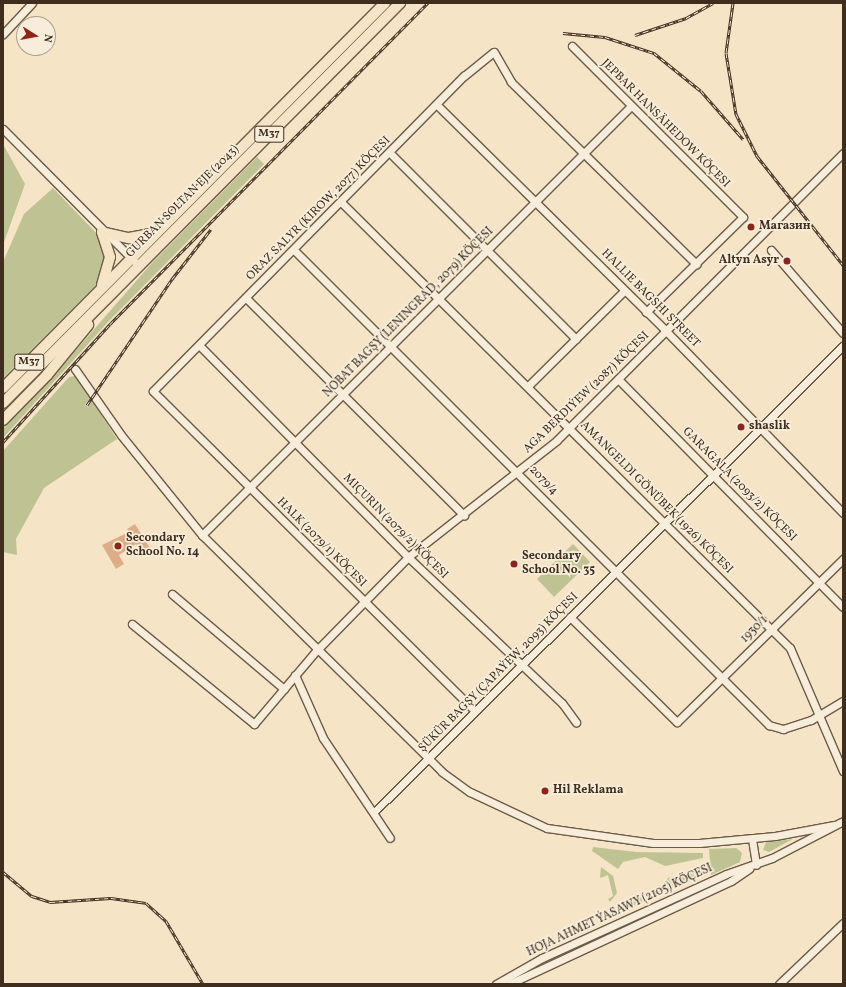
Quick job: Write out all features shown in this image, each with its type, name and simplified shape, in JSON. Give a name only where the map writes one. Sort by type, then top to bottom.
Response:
[{"type":"highway","name":"GURBAN SOLTAN EJE (2043)","points":[[3,403],[124,280],[134,262],[159,231],[385,3]]},
{"type":"highway","name":"GURBAN SOLTAN EJE (2043)","points":[[3,388],[101,289],[134,262],[400,3]]},
{"type":"highway","points":[[102,232],[129,238],[159,231]]},
{"type":"highway","name":"GURBAN SOLTAN EJE (2043)","points":[[101,289],[110,257],[102,232]]},
{"type":"highway","points":[[3,420],[47,375],[124,280]]},
{"type":"street","points":[[3,34],[32,3]]},
{"type":"street","name":"JEPBAR HANSÄHEDOW KÖÇESI","points":[[572,46],[743,217],[696,264]]},
{"type":"street","name":"ORAZ SALYR (KIROW, 2077) KÖÇESI","points":[[153,390],[200,346],[437,105],[490,54],[494,52],[511,82],[583,154]]},
{"type":"street","name":"HALLIE BAGSHI STREET","points":[[437,105],[761,426],[843,513]]},
{"type":"street","name":"NOBAT BAGŞY (LENINGRAD, 2079) KÖÇESI","points":[[202,535],[439,300],[631,106]]},
{"type":"street","points":[[3,129],[102,232],[134,262]]},
{"type":"street","points":[[390,153],[576,339]]},
{"type":"street","points":[[583,154],[696,264],[646,312]]},
{"type":"street","name":"AGA BERDIÝEW (2087) KÖÇESI","points":[[132,624],[254,724],[316,651],[408,557],[519,473],[570,427],[842,156]]},
{"type":"street","name":"AMANGELDI GÖNÜBEK (1926) KÖÇESI","points":[[341,202],[439,300],[570,427],[793,653],[842,763],[843,771]]},
{"type":"street","name":"2079/4","points":[[294,250],[392,346],[774,729],[811,720],[819,714]]},
{"type":"street","points":[[771,250],[843,333]]},
{"type":"street","points":[[528,386],[625,290]]},
{"type":"street","points":[[246,298],[464,515]]},
{"type":"street","name":"MIÇURIN (2079/2) KÖÇESI","points":[[200,346],[408,557],[520,665],[562,703],[576,722]]},
{"type":"street","name":"ŞÜKÜR BAGŞY (ÇAPAÝEW, 2093) KÖÇESI","points":[[374,812],[520,665],[665,524],[761,426],[843,346]]},
{"type":"street","name":"HOJA AHMET ÝASAWY (2105) KÖÇESI","points":[[75,369],[121,435],[202,535],[316,651],[428,759],[470,792],[547,828],[674,844],[752,839],[834,825]]},
{"type":"street","name":"GARAGALA (2093/2) KÖÇESI","points":[[618,379],[843,607]]},
{"type":"street","name":"HALK (2079/1) KÖÇESI","points":[[153,390],[475,711]]},
{"type":"street","name":"1930/1","points":[[570,616],[674,721],[684,718],[771,630],[820,584],[843,559]]},
{"type":"street","points":[[172,594],[284,689]]},
{"type":"street","points":[[295,675],[323,738],[390,838]]},
{"type":"street","points":[[819,714],[843,701]]},
{"type":"street","name":"HOJA AHMET ÝASAWY (2105) KÖÇESI","points":[[509,984],[731,881],[756,865],[843,821]]},
{"type":"street","points":[[752,839],[756,865]]},
{"type":"street","name":"HOJA AHMET ÝASAWY (2105) KÖÇESI","points":[[496,984],[542,958],[726,874],[756,865]]},
{"type":"street","points":[[779,984],[843,923]]},
{"type":"green space","points":[[3,144],[25,184],[3,245]]},
{"type":"green space","points":[[257,157],[264,164],[108,322],[3,438],[3,426],[55,374],[151,264]]},
{"type":"green space","points":[[53,188],[101,238],[105,262],[96,285],[3,378],[3,262],[24,214]]},
{"type":"green space","points":[[75,376],[90,398],[85,405],[88,407],[92,401],[117,439],[44,488],[16,539],[17,555],[3,552],[3,451],[69,377]]},
{"type":"green space","points":[[573,544],[590,562],[554,597],[537,579]]},
{"type":"green space","points":[[793,839],[769,852],[763,850],[766,842]]},
{"type":"green space","points":[[593,847],[636,852],[703,853],[703,858],[665,866],[645,857],[623,862],[618,869],[592,851]]},
{"type":"green space","points":[[736,848],[742,853],[740,862],[711,875],[709,849]]},
{"type":"green space","points":[[601,867],[613,876],[617,893],[610,902],[608,899],[613,896],[608,875],[600,878]]},
{"type":"green space","points":[[704,869],[705,874],[627,908],[625,907],[629,900],[654,895],[668,878]]},
{"type":"building","name":"Secondary School No. 14","points":[[135,524],[150,548],[142,553],[136,544],[119,555],[124,564],[116,569],[102,545],[129,532],[127,529]]},
{"type":"railway","points":[[3,442],[110,324],[428,3]]},
{"type":"railway","points":[[635,35],[686,18],[713,3]]},
{"type":"railway","points":[[733,3],[726,53],[736,114],[757,156],[843,265]]},
{"type":"railway","points":[[563,33],[605,37],[654,53],[701,91],[743,139]]},
{"type":"railway","points":[[87,405],[172,279],[211,229]]},
{"type":"railway","points":[[3,872],[32,896],[50,902],[111,898],[146,903],[166,921],[203,984]]},
{"type":"place","name":"Магазин","points":[[751,227]]},
{"type":"place","name":"Altyn Asyr","points":[[787,261]]},
{"type":"place","name":"shaslik","points":[[741,427]]},
{"type":"place","name":"Secondary School No. 14","points":[[118,546]]},
{"type":"place","name":"Secondary School No. 35","points":[[514,564]]},
{"type":"place","name":"Hil Reklama","points":[[545,791]]}]
